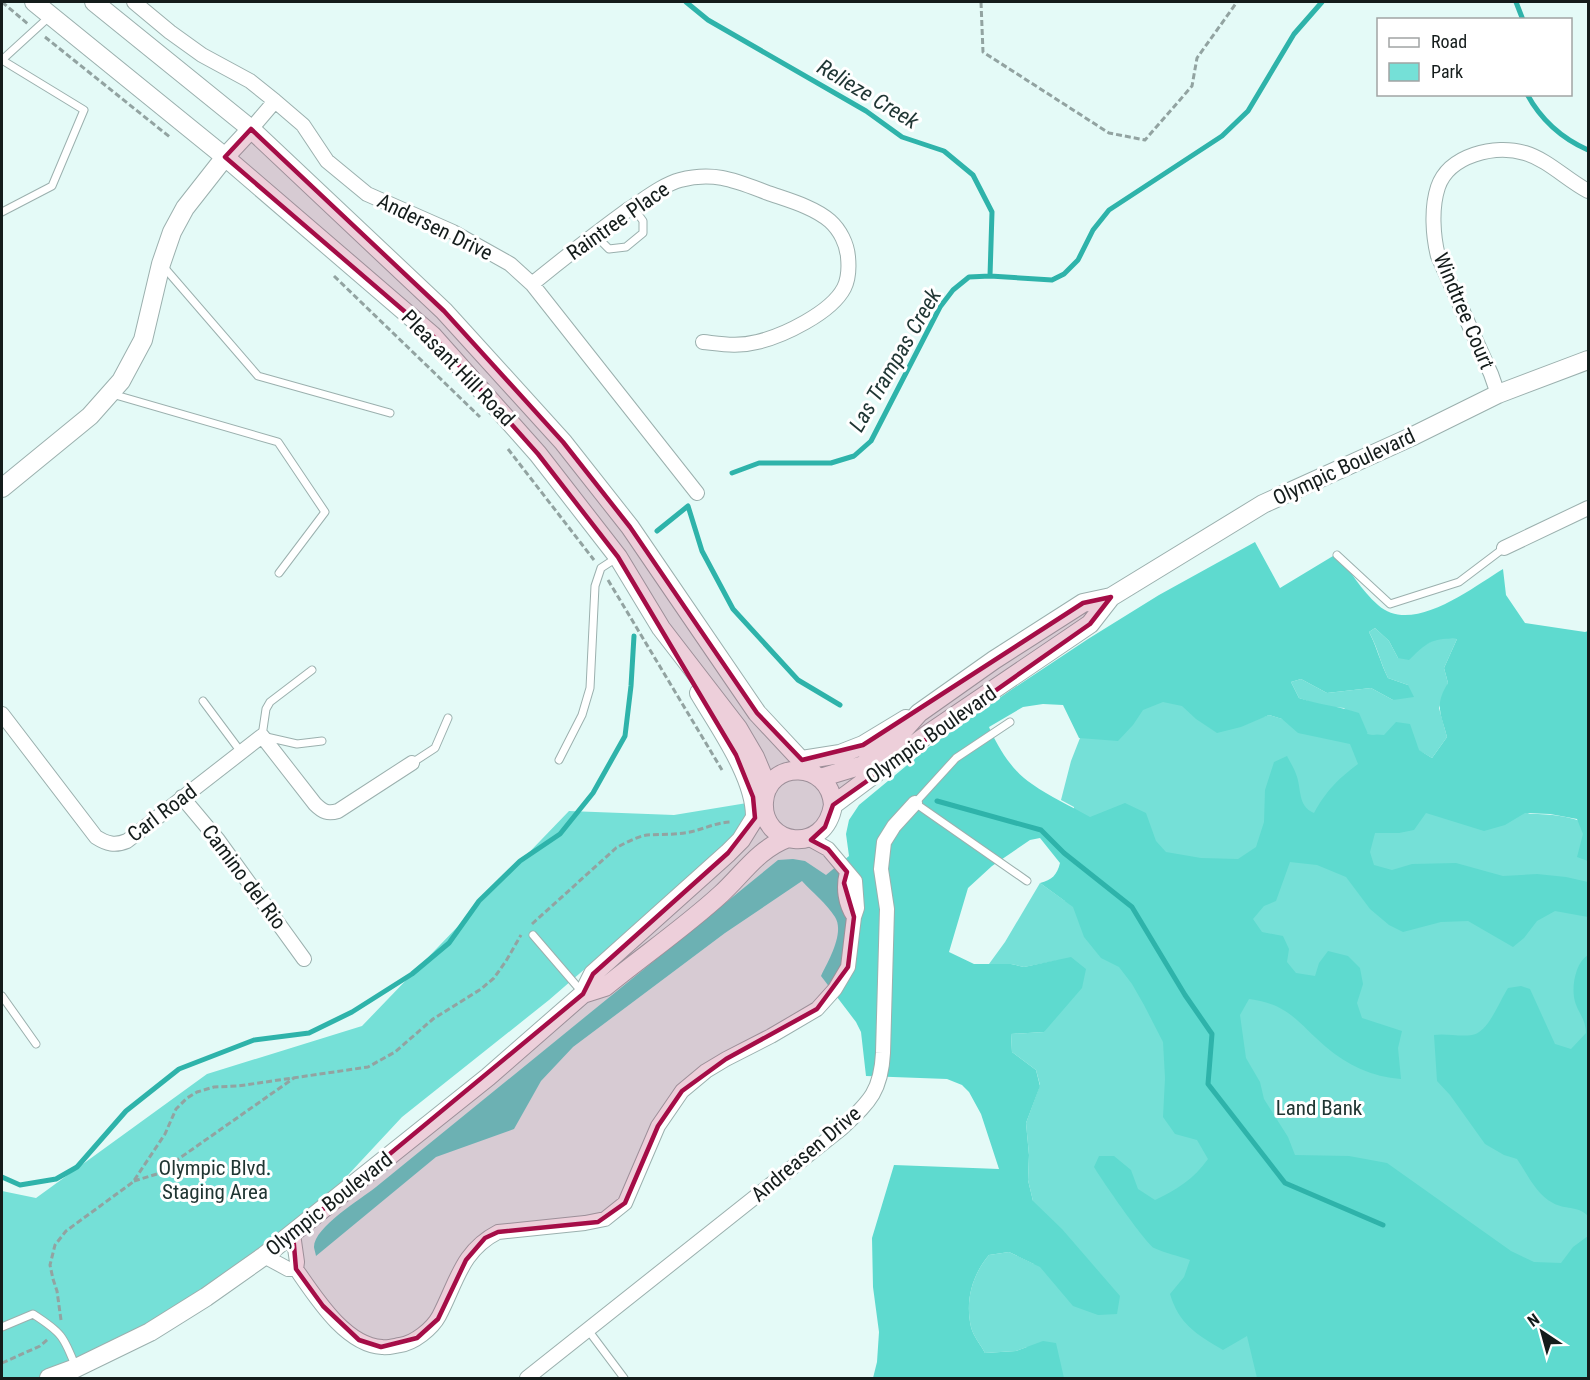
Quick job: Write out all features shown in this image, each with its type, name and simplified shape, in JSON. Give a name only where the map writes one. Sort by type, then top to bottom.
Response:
[{"type":"main road","name":"Pleasant Hill Road","points":[[34,2],[225,157],[432,335],[538,454],[618,557],[661,628],[738,728],[755,757],[762,803]]},
{"type":"main road","name":"Pleasant Hill Road","points":[[94,2],[251,129],[444,311],[563,442],[630,527],[757,713],[812,770]]},
{"type":"main road","points":[[2,488],[90,416],[121,381],[143,340],[172,232],[185,208],[225,157],[251,129]]},
{"type":"main road","name":"Olympic Boulevard","points":[[584,994],[593,974],[741,840],[777,778],[788,772],[863,765],[876,757],[919,713],[994,660],[1083,603],[1111,597],[1263,504],[1411,437],[1498,394],[1588,360]]},
{"type":"main road","name":"Olympic Boulevard","points":[[833,805],[928,734],[1090,624],[1111,597]]},
{"type":"main road","points":[[661,628],[736,755],[753,797],[762,803],[770,824],[775,830],[788,838]]},
{"type":"main road","points":[[808,838],[825,827],[831,816],[833,805],[830,790],[812,770],[840,754],[863,745],[919,713]]},
{"type":"main road","name":"Olympic Boulevard","points":[[50,1378],[150,1332],[206,1297],[264,1256],[488,1077],[584,994],[604,987],[722,894],[763,851],[774,843],[788,838],[798,840],[808,838]]},
{"type":"street","name":"Andersen Drive","points":[[140,3],[202,55],[250,81],[275,101],[303,125],[327,161],[367,194],[453,232],[510,264],[532,284],[697,493]]},
{"type":"street","points":[[251,129],[275,101]]},
{"type":"street","name":"Windtree Court","points":[[1498,394],[1438,256],[1433,223],[1438,187],[1448,172],[1462,160],[1486,151],[1505,149],[1525,153],[1540,160],[1588,191]]},
{"type":"street","name":"Raintree Place","points":[[532,284],[594,234],[661,188],[679,180],[702,176],[725,177],[806,207],[830,220],[847,249],[849,270],[844,288],[830,305],[795,328],[758,342],[733,346],[703,342]]},
{"type":"street","points":[[1504,548],[1588,508]]},
{"type":"street","name":"Carl Road","points":[[2,714],[96,837],[104,843],[118,844],[126,841],[261,736]]},
{"type":"street","points":[[261,736],[315,804],[322,811],[330,814],[412,763]]},
{"type":"street","name":"Camino del Rio","points":[[182,797],[219,840],[304,959]]},
{"type":"street","name":"Andreasen Drive","points":[[527,1378],[842,1128],[874,1094],[882,1073],[883,1053],[887,909],[881,869],[884,842],[894,826],[915,803]]},
{"type":"street","points":[[825,827],[828,849]]},
{"type":"street","points":[[293,1234],[296,1269],[323,1306],[351,1335],[381,1347],[408,1344],[438,1319],[466,1260],[485,1238],[498,1232],[591,1223],[606,1219],[625,1203],[658,1126],[682,1091],[706,1071],[817,1009],[835,989],[848,967],[857,908],[855,881],[828,849],[808,838]]},
{"type":"street","points":[[264,1256],[288,1269],[296,1269]]},
{"type":"lane","points":[[2,212],[52,186],[84,110],[2,60],[51,15]]},
{"type":"lane","points":[[594,234],[609,249],[626,247],[643,233],[643,221],[633,207]]},
{"type":"lane","points":[[162,264],[258,376],[390,413]]},
{"type":"lane","points":[[110,394],[278,442],[325,512],[279,573]]},
{"type":"lane","points":[[1337,555],[1390,604],[1459,582],[1504,548]]},
{"type":"lane","points":[[559,760],[582,715],[590,688],[595,586],[601,568],[618,557]]},
{"type":"lane","points":[[312,670],[270,702],[266,709],[261,736],[297,744],[322,741]]},
{"type":"lane","points":[[203,701],[241,752]]},
{"type":"lane","points":[[412,763],[435,748],[448,718]]},
{"type":"lane","points":[[1010,722],[956,758],[915,803],[1028,881]]},
{"type":"lane","points":[[533,935],[584,994]]},
{"type":"lane","points":[[2,996],[36,1044]]},
{"type":"lane","points":[[2,1327],[33,1314],[57,1329],[68,1346],[76,1368]]},
{"type":"lane","points":[[588,1329],[624,1378]]},
{"type":"path","points":[[2,2],[178,143]]},
{"type":"path","points":[[981,2],[983,52],[1109,133],[1145,140],[1192,86],[1197,58],[1237,2]]},
{"type":"path","points":[[327,268],[487,424]]},
{"type":"path","points":[[503,442],[601,568],[725,774]]},
{"type":"path","points":[[133,1182],[165,1134],[176,1109],[197,1092],[214,1087],[238,1086],[368,1067],[394,1052],[433,1019],[481,989],[494,978],[526,929],[616,848],[646,835],[674,836],[722,822],[733,822]]},
{"type":"path","points":[[2,1363],[40,1346],[57,1329],[62,1318],[51,1265],[55,1245],[66,1231],[133,1182],[158,1174],[295,1077]]},
{"type":"highlighted area","points":[[251,129],[444,311],[563,442],[630,527],[757,713],[802,760],[863,745],[1083,603],[1111,597],[1090,624],[833,805],[825,827],[811,840],[828,849],[847,872],[844,883],[854,917],[848,967],[817,1009],[726,1059],[682,1091],[658,1126],[625,1203],[598,1222],[498,1232],[485,1238],[466,1260],[438,1319],[417,1338],[381,1347],[359,1340],[323,1306],[296,1269],[293,1234],[583,994],[593,974],[728,853],[755,818],[753,797],[736,755],[618,557],[538,454],[432,335],[225,157]]},
{"type":"green space","points":[[1375,628],[1389,641],[1398,658],[1440,637],[1457,639],[1444,668],[1448,683],[1439,708],[1447,737],[1432,758],[1401,742],[1368,734],[1344,708],[1322,706],[1299,698],[1291,682],[1301,679],[1327,693],[1371,688],[1393,700],[1408,685],[1388,678],[1369,632]]},
{"type":"green space","name":"Land Bank","points":[[1180,695],[1263,717],[1269,715],[1371,746],[1530,814],[1560,816],[1588,824],[1588,1378],[1025,1378],[1027,1347],[1016,1351],[985,1353],[975,1337],[969,1317],[971,1289],[978,1271],[989,1255],[1009,1252],[1034,1264],[1033,1201],[1028,1180],[1029,1155],[1026,1123],[1040,1085],[1036,1070],[1012,1052],[1011,1034],[1044,1032],[1060,960],[1024,967],[1011,964],[989,964],[1005,942],[1040,883],[1065,901],[1074,807],[1061,800],[1071,761],[1080,738],[1081,727]]},
{"type":"green space","name":"Olympic Blvd. Staging Area","points":[[747,803],[747,813],[735,834],[707,863],[549,1000],[402,1117],[293,1234],[206,1297],[49,1378],[2,1378],[2,1191],[36,1198],[207,1074],[362,1026],[569,811],[674,815]]},
{"type":"shaded area","points":[[1255,542],[1280,588],[1338,553],[1361,587],[1378,605],[1392,613],[1408,615],[1425,612],[1442,605],[1503,569],[1506,595],[1525,623],[1588,631],[1588,861],[1577,857],[1583,834],[1577,819],[1550,814],[1525,813],[1505,825],[1484,831],[1426,813],[1414,830],[1399,833],[1375,833],[1370,852],[1374,865],[1392,870],[1412,864],[1456,863],[1503,876],[1537,874],[1588,882],[1588,917],[1555,911],[1537,921],[1524,938],[1513,947],[1468,921],[1441,922],[1403,932],[1389,925],[1370,909],[1346,877],[1317,865],[1290,862],[1276,901],[1264,906],[1253,919],[1262,932],[1283,936],[1289,949],[1287,962],[1296,973],[1315,976],[1319,963],[1328,951],[1348,956],[1360,968],[1363,984],[1357,1003],[1362,1018],[1402,1031],[1398,1048],[1401,1079],[1380,1076],[1351,1065],[1326,1047],[1292,1016],[1274,1005],[1249,999],[1240,1015],[1246,1058],[1260,1082],[1264,1099],[1288,1137],[1295,1155],[1349,1156],[1387,1163],[1511,1251],[1534,1262],[1561,1263],[1573,1247],[1588,1236],[1588,1378],[1257,1378],[1247,1336],[1223,1350],[1190,1327],[1178,1313],[1170,1294],[1184,1277],[1190,1260],[1158,1250],[1149,1244],[1094,1167],[1099,1156],[1114,1156],[1131,1170],[1138,1189],[1155,1200],[1184,1183],[1208,1159],[1197,1140],[1175,1134],[1163,1117],[1165,1078],[1163,1042],[1132,984],[1119,967],[1101,958],[1084,937],[1073,907],[1040,883],[1053,876],[1060,863],[1040,838],[1030,840],[992,866],[968,888],[949,952],[974,964],[1011,964],[1024,967],[1071,957],[1086,969],[1082,988],[1044,1032],[1011,1034],[1012,1052],[1036,1070],[1040,1086],[1026,1123],[1029,1155],[1028,1180],[1033,1201],[1062,1229],[1120,1296],[1117,1314],[1098,1315],[1073,1306],[1040,1267],[1009,1252],[989,1255],[983,1263],[971,1289],[969,1308],[972,1330],[985,1353],[1016,1351],[1043,1341],[1056,1343],[1064,1378],[873,1378],[877,1362],[879,1332],[873,1287],[872,1238],[894,1165],[999,1169],[981,1114],[969,1092],[962,1085],[947,1079],[866,1076],[861,1032],[821,976],[837,939],[838,924],[828,907],[802,881],[725,933],[573,1047],[541,1081],[514,1129],[436,1157],[316,1256],[314,1247],[316,1239],[339,1214],[376,1187],[778,860],[805,861],[826,875],[849,856],[846,834],[849,820],[859,805],[929,747],[1088,639],[1159,595]],"holes":[[[1375,628],[1389,641],[1398,658],[1409,660],[1430,642],[1457,639],[1444,668],[1448,683],[1440,704],[1447,737],[1432,758],[1419,750],[1410,724],[1396,722],[1384,735],[1368,734],[1359,713],[1299,698],[1291,682],[1301,679],[1327,693],[1371,688],[1393,700],[1414,697],[1408,685],[1388,678],[1369,632]],[[1163,702],[1182,706],[1217,733],[1241,727],[1269,715],[1282,719],[1298,733],[1350,744],[1358,764],[1333,786],[1314,813],[1302,802],[1298,780],[1287,756],[1274,762],[1265,790],[1264,822],[1256,847],[1238,859],[1201,858],[1166,852],[1156,841],[1146,813],[1125,803],[1090,817],[1046,793],[1025,779],[1012,766],[989,727],[1023,707],[1043,704],[1063,705],[1079,738],[1118,741],[1143,710]]]},
{"type":"shaded area","points":[[1588,955],[1588,1216],[1580,1210],[1557,1205],[1547,1199],[1533,1184],[1517,1159],[1504,1155],[1485,1144],[1450,1095],[1437,1081],[1434,1035],[1478,1033],[1493,1016],[1508,988],[1521,986],[1530,989],[1555,1044],[1571,1049],[1586,1033],[1575,1002],[1574,986],[1580,963]]},
{"type":"waterway","name":"Relieze Creek","points":[[686,2],[708,20],[866,111],[902,137],[944,151],[973,175],[992,212],[990,276]]},
{"type":"waterway","name":"Las Trampas Creek","points":[[732,473],[759,463],[831,463],[854,456],[871,441],[940,307],[953,290],[969,277],[1052,280],[1064,274],[1078,260],[1093,230],[1109,210],[1222,136],[1248,111],[1294,34],[1322,2]]},
{"type":"waterway","name":"Las Trampas Creek","points":[[1516,2],[1522,18]]},
{"type":"waterway","name":"Las Trampas Creek","points":[[1528,96],[1553,127],[1569,140],[1588,150]]},
{"type":"waterway","points":[[657,531],[688,506],[702,551],[733,609],[798,680],[840,705]]},
{"type":"waterway","name":"Las Trampas Creek","points":[[2,1177],[20,1185],[56,1179],[77,1167],[126,1111],[179,1069],[254,1040],[309,1033],[352,1012],[412,974],[449,943],[479,901],[520,861],[560,834],[593,793],[625,736],[634,636]]},
{"type":"waterway","points":[[937,801],[1041,830],[1064,853],[1132,907],[1185,995],[1212,1034],[1208,1084],[1285,1183],[1383,1225]]}]
